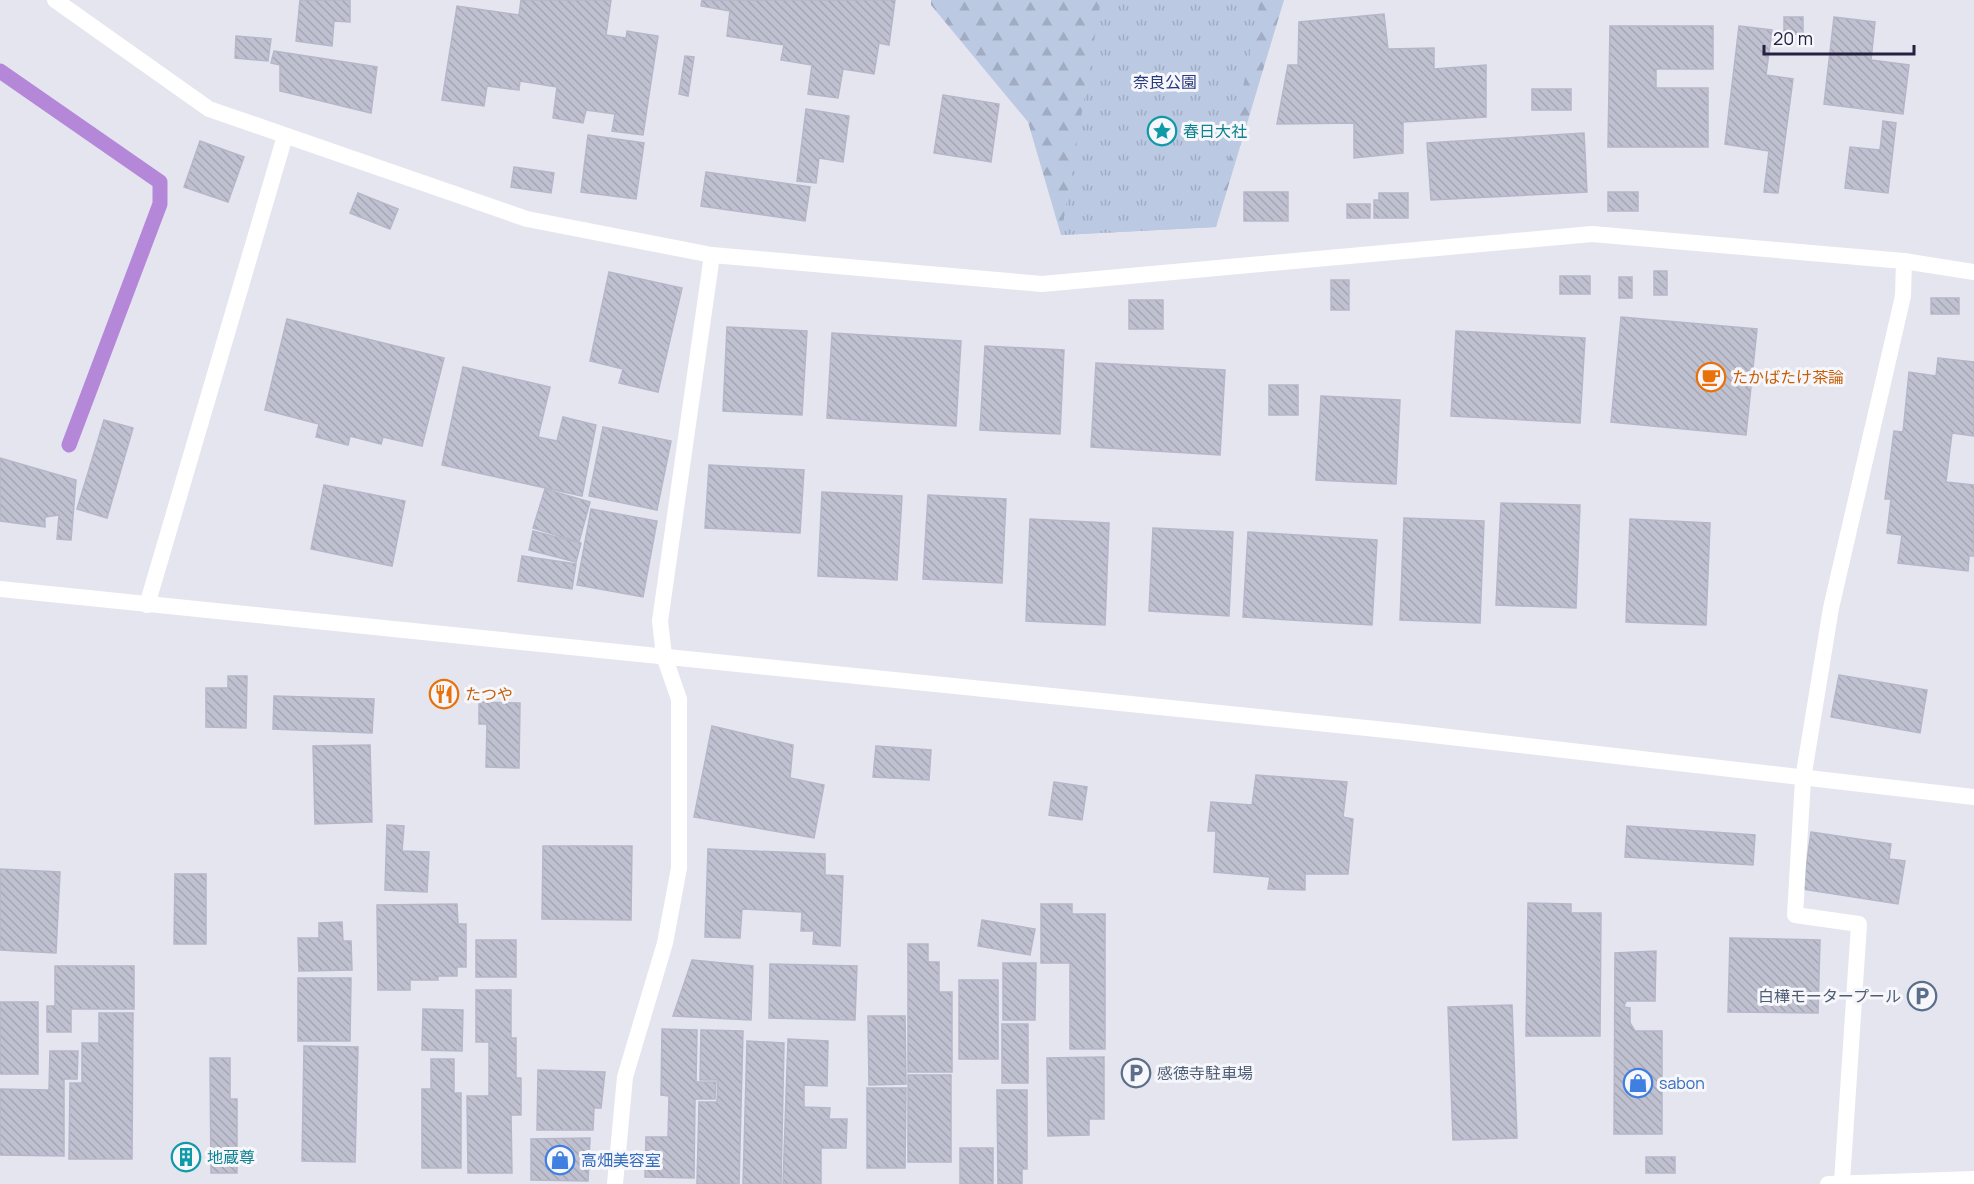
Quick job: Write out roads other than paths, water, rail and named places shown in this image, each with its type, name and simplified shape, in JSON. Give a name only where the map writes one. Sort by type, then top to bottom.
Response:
[{"type":"street","points":[[55,0],[209,109],[526,219],[712,255],[1042,284],[1592,234],[1904,261],[1974,272]]},
{"type":"street","points":[[147,605],[285,136]]},
{"type":"street","points":[[615,1184],[625,1077],[665,944],[679,868],[680,699],[664,656],[660,621],[712,255]]},
{"type":"street","points":[[1904,261],[1903,296],[1831,608],[1803,779],[1795,915],[1859,924],[1835,1183],[1974,1179]]},
{"type":"street","points":[[0,590],[1406,732],[1974,797]]},
{"type":"waterway","points":[[0,71],[160,182],[160,204],[69,445]]},
{"type":"place","name":"春日大社","points":[[1162,131]]},
{"type":"place","name":"たかばたけ茶論","points":[[1711,377]]},
{"type":"place","name":"たつや","points":[[444,694]]},
{"type":"place","name":"白樺モータープール","points":[[1922,996]]},
{"type":"place","name":"感徳寺駐車場","points":[[1136,1073]]},
{"type":"place","name":"sabon","points":[[1638,1083]]},
{"type":"place","name":"地蔵尊","points":[[186,1157]]},
{"type":"place","name":"高畑美容室","points":[[560,1160]]},
{"type":"park label","name":"奈良公園","points":[[1165,82]]}]
